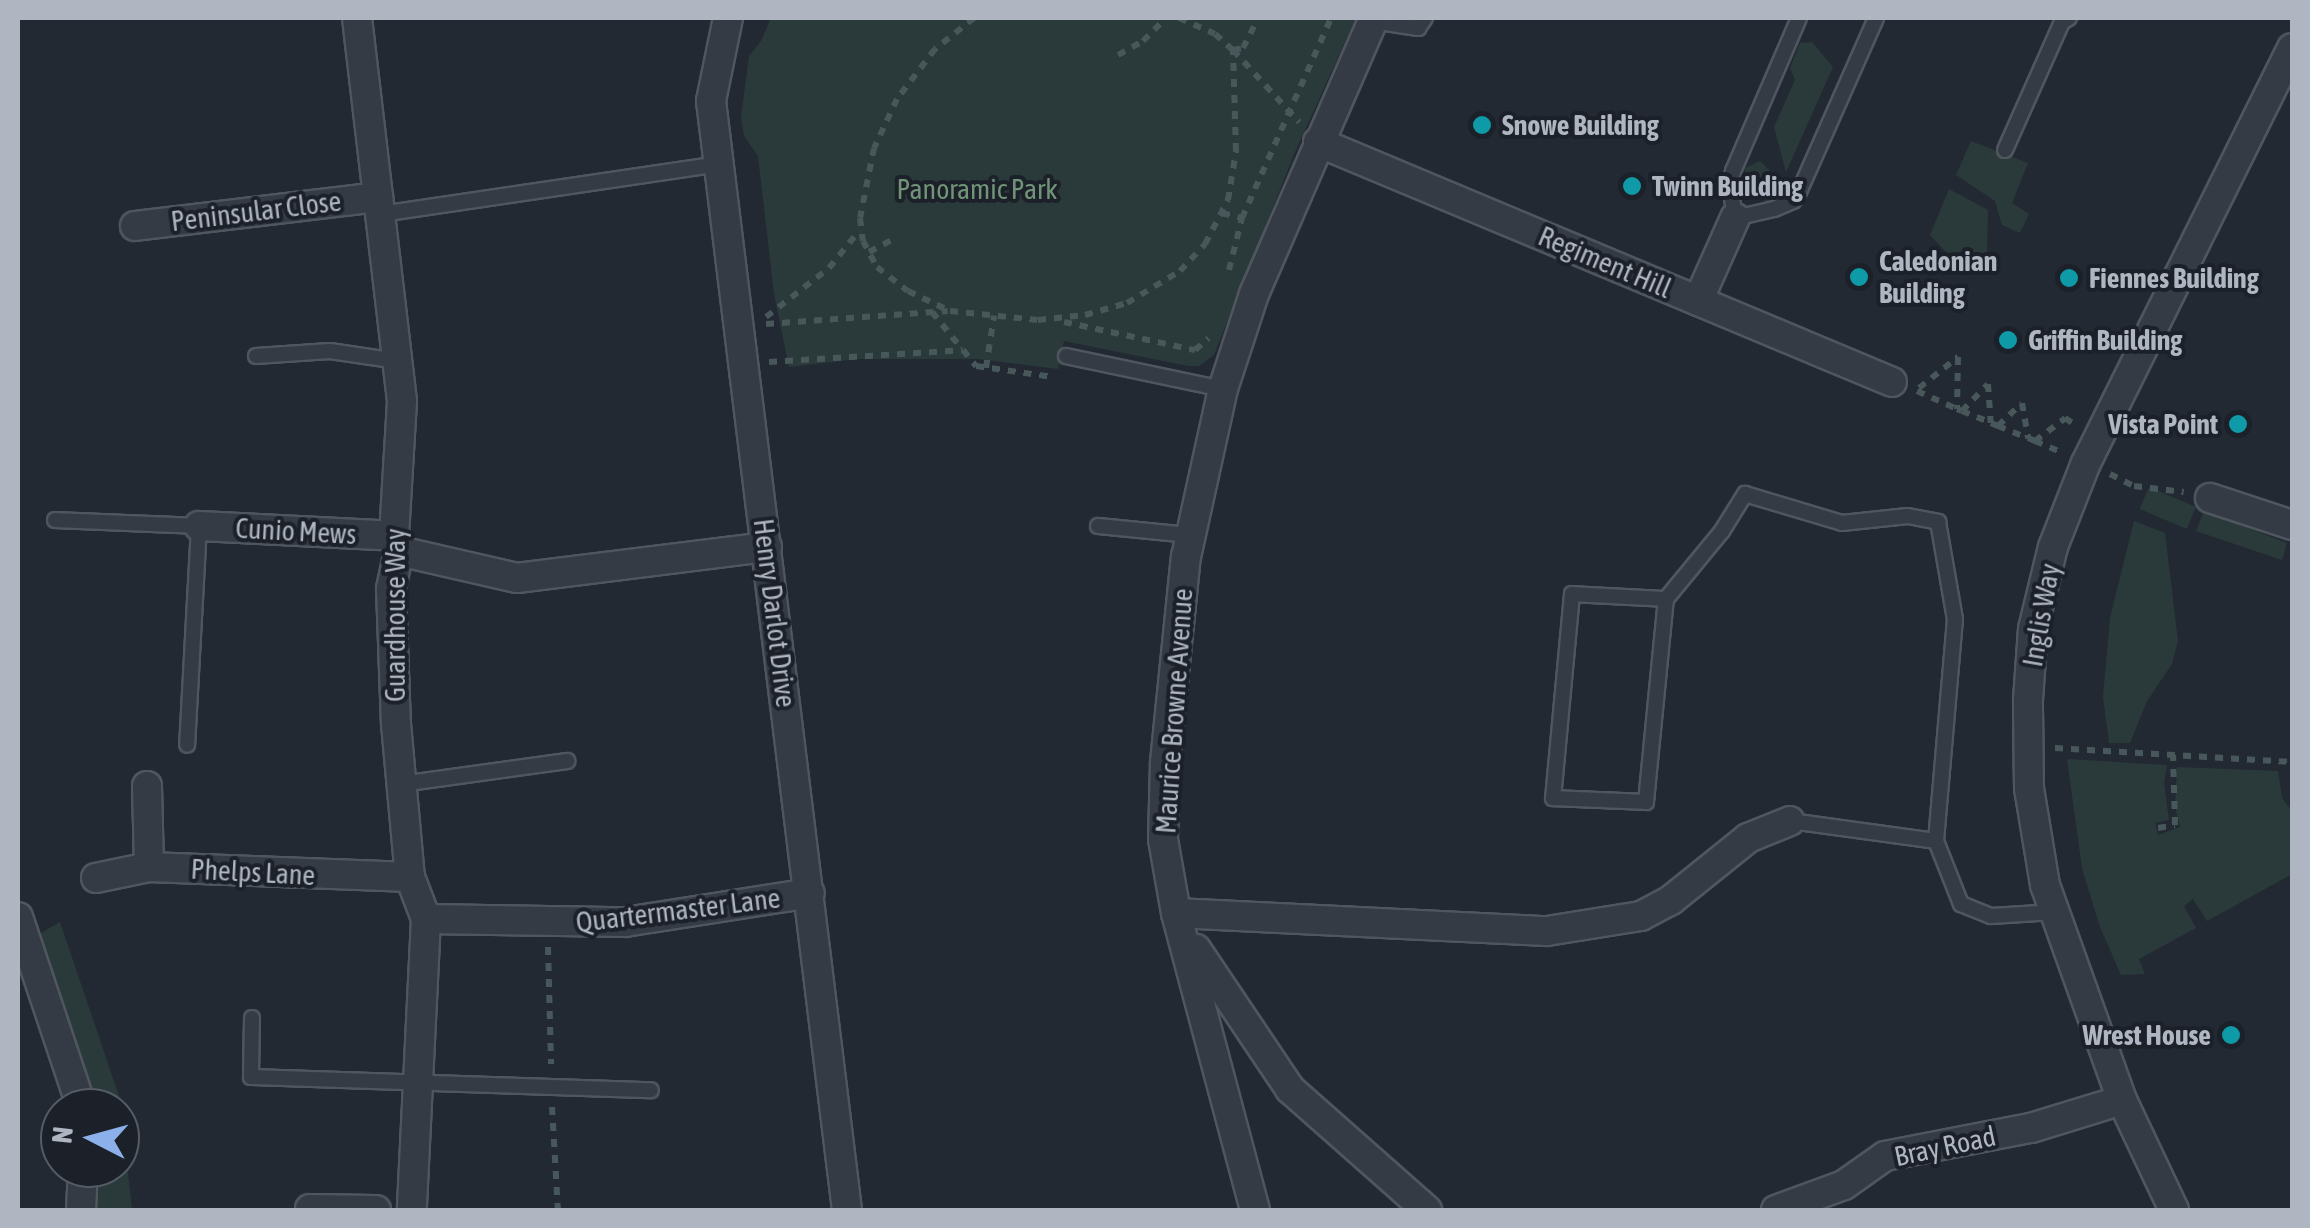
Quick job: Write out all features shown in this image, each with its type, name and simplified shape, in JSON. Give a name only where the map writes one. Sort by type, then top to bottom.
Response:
[{"type":"street","name":"Guardhouse Way","points":[[358,18],[402,401],[396,543],[390,589],[410,877],[426,919],[412,1210]]},
{"type":"street","name":"Henry Darlot Drive","points":[[728,18],[711,101],[847,1210]]},
{"type":"street","name":"Maurice Browne Avenue","points":[[1176,913],[1163,839],[1165,762],[1190,534],[1223,388],[1254,294],[1373,20]]},
{"type":"street","name":"Inglis Way","points":[[2174,1210],[2122,1100],[2045,886],[2028,788],[2028,700],[2034,629],[2053,547],[2086,463],[2292,48]]},
{"type":"street","name":"Regiment Hill","points":[[1318,142],[1892,382]]},
{"type":"street","name":"Peninsular Close","points":[[135,226],[379,206]]},
{"type":"street","points":[[1698,301],[1735,218]]},
{"type":"street","points":[[2210,498],[2292,525]]},
{"type":"street","name":"Cunio Mews","points":[[199,526],[396,543],[517,578],[768,547]]},
{"type":"street","points":[[147,786],[150,867]]},
{"type":"street","points":[[1176,913],[1547,931],[1641,916],[1671,900],[1748,838],[1790,821]]},
{"type":"street","name":"Phelps Lane","points":[[96,878],[150,867],[410,877]]},
{"type":"street","name":"Quartermaster Lane","points":[[426,919],[625,922],[810,893]]},
{"type":"street","points":[[1176,913],[1255,1210]]},
{"type":"street","points":[[1176,913],[1208,972],[1290,1090],[1427,1210]]},
{"type":"street","points":[[18,916],[31,989],[73,1088]]},
{"type":"street","name":"Bray Road","points":[[1776,1210],[1844,1185],[1885,1156],[2030,1128],[2122,1100]]},
{"type":"street","points":[[310,1209],[376,1210]]},
{"type":"lane","points":[[1373,20],[1418,28],[1425,18]]},
{"type":"lane","points":[[1799,18],[1733,171],[1730,184],[1735,218],[1793,201],[1876,18]]},
{"type":"lane","points":[[2006,150],[2062,22],[2068,18]]},
{"type":"lane","points":[[379,206],[719,164]]},
{"type":"lane","points":[[256,356],[330,351],[398,361]]},
{"type":"lane","points":[[1066,356],[1223,388]]},
{"type":"lane","points":[[1666,598],[1572,594],[1552,798],[1646,802],[1666,598],[1722,532],[1745,494],[1842,523],[1908,516],[1938,522],[1955,619],[1936,841],[1961,904],[1992,916],[2055,912]]},
{"type":"lane","points":[[55,520],[199,526],[187,745]]},
{"type":"lane","points":[[1098,526],[1190,534]]},
{"type":"lane","points":[[401,784],[567,761]]},
{"type":"lane","points":[[1790,821],[1936,841]]},
{"type":"lane","points":[[252,1018],[251,1077],[650,1090]]},
{"type":"path","points":[[974,18],[935,49],[888,114],[870,165],[860,230],[830,268],[758,324],[950,311],[1058,320],[1195,350],[1218,329]]},
{"type":"path","points":[[1118,55],[1143,41],[1166,18]]},
{"type":"path","points":[[1179,18],[1215,34],[1290,113]]},
{"type":"path","points":[[1233,50],[1243,48],[1258,18]]},
{"type":"path","points":[[1228,277],[1242,218],[1331,18]]},
{"type":"path","points":[[1058,320],[1127,303],[1157,288],[1180,272],[1205,244],[1222,213],[1236,151],[1233,50]]},
{"type":"path","points":[[1222,213],[1242,218]]},
{"type":"path","points":[[860,230],[869,252],[890,279],[950,311]]},
{"type":"path","points":[[869,252],[892,240]]},
{"type":"path","points":[[932,312],[976,366],[1054,377]]},
{"type":"path","points":[[986,368],[994,316]]},
{"type":"path","points":[[743,365],[963,350]]},
{"type":"path","points":[[1892,382],[1916,391],[1958,357],[1960,410]]},
{"type":"path","points":[[1960,410],[1988,384],[1994,424]]},
{"type":"path","points":[[1929,397],[2048,446]]},
{"type":"path","points":[[1994,424],[2022,403],[2031,439]]},
{"type":"path","points":[[2031,439],[2065,418],[2075,422],[2062,452]]},
{"type":"path","points":[[2104,471],[2134,486],[2146,484],[2210,498]]},
{"type":"path","points":[[2081,750],[2292,762]]},
{"type":"path","points":[[2158,828],[2175,825],[2173,755]]},
{"type":"green space","name":"Panoramic Park","points":[[771,18],[1356,18],[1295,152],[1214,355],[1199,366],[1188,366],[1064,341],[1058,369],[978,359],[858,359],[789,367],[774,294],[758,156],[744,136],[741,117],[749,56]]},
{"type":"green space","points":[[1812,42],[1833,67],[1786,172],[1774,127],[1795,80],[1790,68],[1800,43]]},
{"type":"green space","points":[[1971,141],[2028,163],[2012,203],[2029,214],[2020,233],[2002,225],[1995,201],[1956,175]]},
{"type":"green space","points":[[1760,161],[1788,189],[1766,202],[1746,188],[1745,168]]},
{"type":"green space","points":[[1949,189],[1988,210],[1987,256],[1947,253],[1930,235]]},
{"type":"green space","points":[[2149,487],[2196,507],[2187,529],[2140,509]]},
{"type":"green space","points":[[2204,511],[2287,543],[2282,560],[2196,531]]},
{"type":"green space","points":[[2134,521],[2165,533],[2178,641],[2172,664],[2147,701],[2130,743],[2109,743],[2103,697],[2110,618]]},
{"type":"green space","points":[[2067,759],[2167,765],[2164,783],[2169,820],[2155,823],[2158,835],[2180,827],[2175,806],[2177,767],[2278,771],[2282,798],[2292,811],[2292,874],[2207,921],[2193,899],[2184,906],[2196,928],[2139,959],[2145,974],[2121,975],[2100,927],[2082,868]]},
{"type":"green space","points":[[60,922],[116,1088],[86,1088],[36,936]]},
{"type":"green space","points":[[91,1188],[130,1188],[132,1210],[88,1210]]},
{"type":"place","name":"Snowe Building","points":[[1482,125]]},
{"type":"place","name":"Twinn Building","points":[[1632,186]]},
{"type":"place","name":"Caledonian Building","points":[[1859,277]]},
{"type":"place","name":"Fiennes Building","points":[[2069,278]]},
{"type":"place","name":"Griffin Building","points":[[2008,340]]},
{"type":"place","name":"Vista Point","points":[[2238,424]]},
{"type":"place","name":"Wrest House","points":[[2231,1035]]}]
